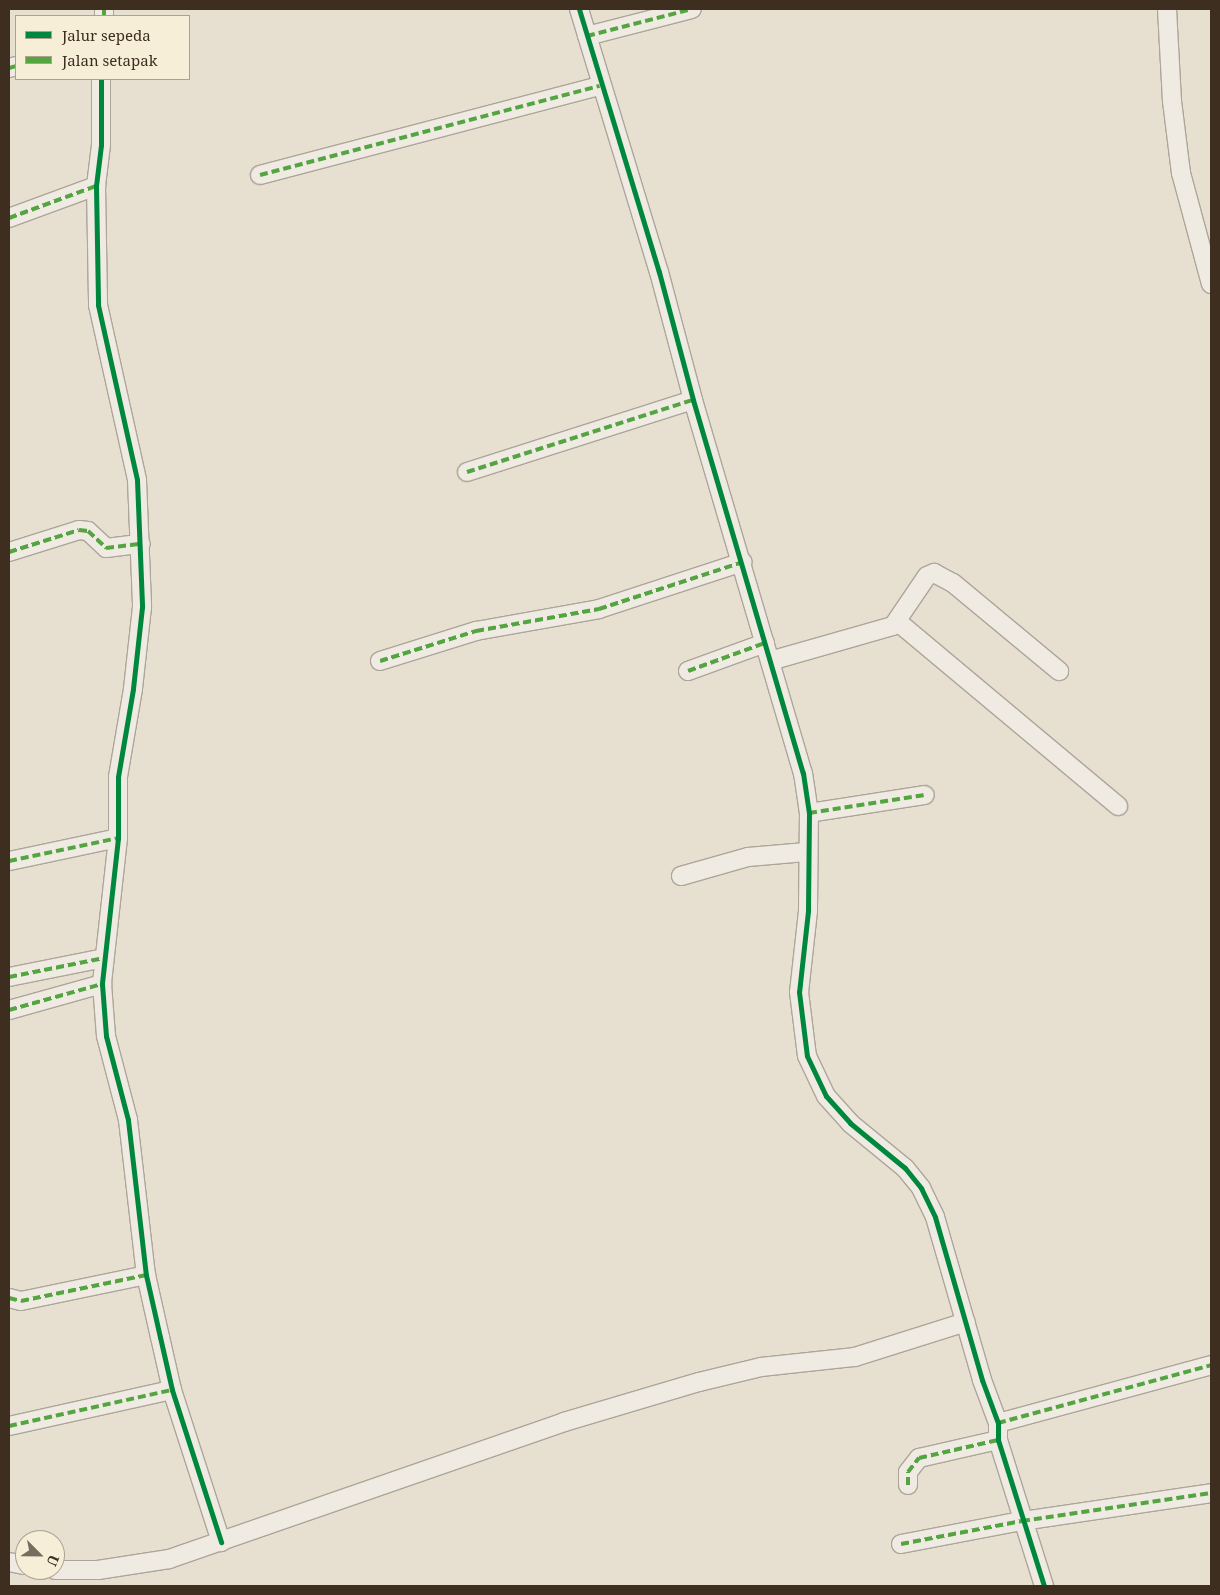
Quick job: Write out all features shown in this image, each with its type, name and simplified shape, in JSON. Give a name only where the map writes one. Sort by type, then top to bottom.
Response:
[{"type":"street","points":[[579,9],[600,86],[659,272],[693,400],[743,562],[803,773],[809,813],[806,852],[808,911],[799,992],[807,1056],[815,1077],[836,1108],[904,1168],[921,1188],[935,1217],[998,1432],[1022,1522],[1044,1586]]},
{"type":"street","points":[[587,36],[692,9]]},
{"type":"street","points":[[1167,9],[1172,101],[1181,173],[1211,284]]},
{"type":"street","points":[[101,80],[101,145],[96,186],[98,305],[138,480],[142,607],[133,689],[118,777],[118,838],[102,984],[109,1057],[121,1092],[134,1151],[146,1275],[172,1390],[222,1542]]},
{"type":"street","points":[[260,175],[600,86]]},
{"type":"street","points":[[9,218],[96,186]]},
{"type":"street","points":[[467,472],[693,400]]},
{"type":"street","points":[[9,552],[78,530],[88,531],[106,548],[141,544]]},
{"type":"street","points":[[380,661],[476,631],[600,608],[743,562]]},
{"type":"street","points":[[770,661],[883,629],[898,622],[927,576],[941,574],[1059,670]]},
{"type":"street","points":[[898,622],[1118,806]]},
{"type":"street","points":[[688,671],[765,643]]},
{"type":"street","points":[[809,813],[926,795]]},
{"type":"street","points":[[9,861],[118,838]]},
{"type":"street","points":[[681,876],[748,857],[806,852]]},
{"type":"street","points":[[9,977],[104,958]]},
{"type":"street","points":[[9,1010],[102,984]]},
{"type":"street","points":[[9,1298],[21,1300],[146,1275]]},
{"type":"street","points":[[65,1570],[98,1570],[169,1559],[564,1422],[700,1382],[761,1367],[855,1357],[966,1322]]},
{"type":"street","points":[[908,1485],[908,1472],[919,1458],[1211,1365]]},
{"type":"street","points":[[9,1426],[172,1390]]},
{"type":"street","points":[[901,1544],[1022,1522],[1211,1493]]},
{"type":"marked path","points":[[104,9],[104,15]]},
{"type":"marked path","points":[[587,36],[692,9]]},
{"type":"marked path","points":[[9,68],[15,66]]},
{"type":"marked path","points":[[260,175],[600,86]]},
{"type":"marked path","points":[[9,218],[96,186]]},
{"type":"marked path","points":[[467,472],[693,400]]},
{"type":"marked path","points":[[9,552],[79,530],[88,531],[106,548],[141,544]]},
{"type":"marked path","points":[[380,661],[476,631],[599,609],[743,562]]},
{"type":"marked path","points":[[688,671],[765,643]]},
{"type":"marked path","points":[[809,813],[925,795]]},
{"type":"marked path","points":[[9,861],[118,838]]},
{"type":"marked path","points":[[9,977],[104,958]]},
{"type":"marked path","points":[[9,1010],[102,984]]},
{"type":"marked path","points":[[9,1298],[21,1301],[146,1275]]},
{"type":"marked path","points":[[998,1423],[1211,1365]]},
{"type":"marked path","points":[[9,1426],[172,1390]]},
{"type":"marked path","points":[[908,1485],[908,1472],[919,1458],[998,1440]]},
{"type":"marked path","points":[[901,1544],[1022,1521],[1211,1493]]},
{"type":"cycle path","points":[[579,9],[659,272],[693,400],[803,773],[809,813],[808,911],[799,992],[807,1056],[826,1096],[850,1123],[905,1168],[921,1188],[935,1217],[982,1380],[998,1423],[998,1440],[1044,1586]]},
{"type":"cycle path","points":[[101,80],[101,145],[96,186],[98,305],[137,480],[142,607],[133,689],[118,777],[118,838],[102,984],[106,1036],[128,1120],[146,1275],[172,1390],[221,1542]]}]
